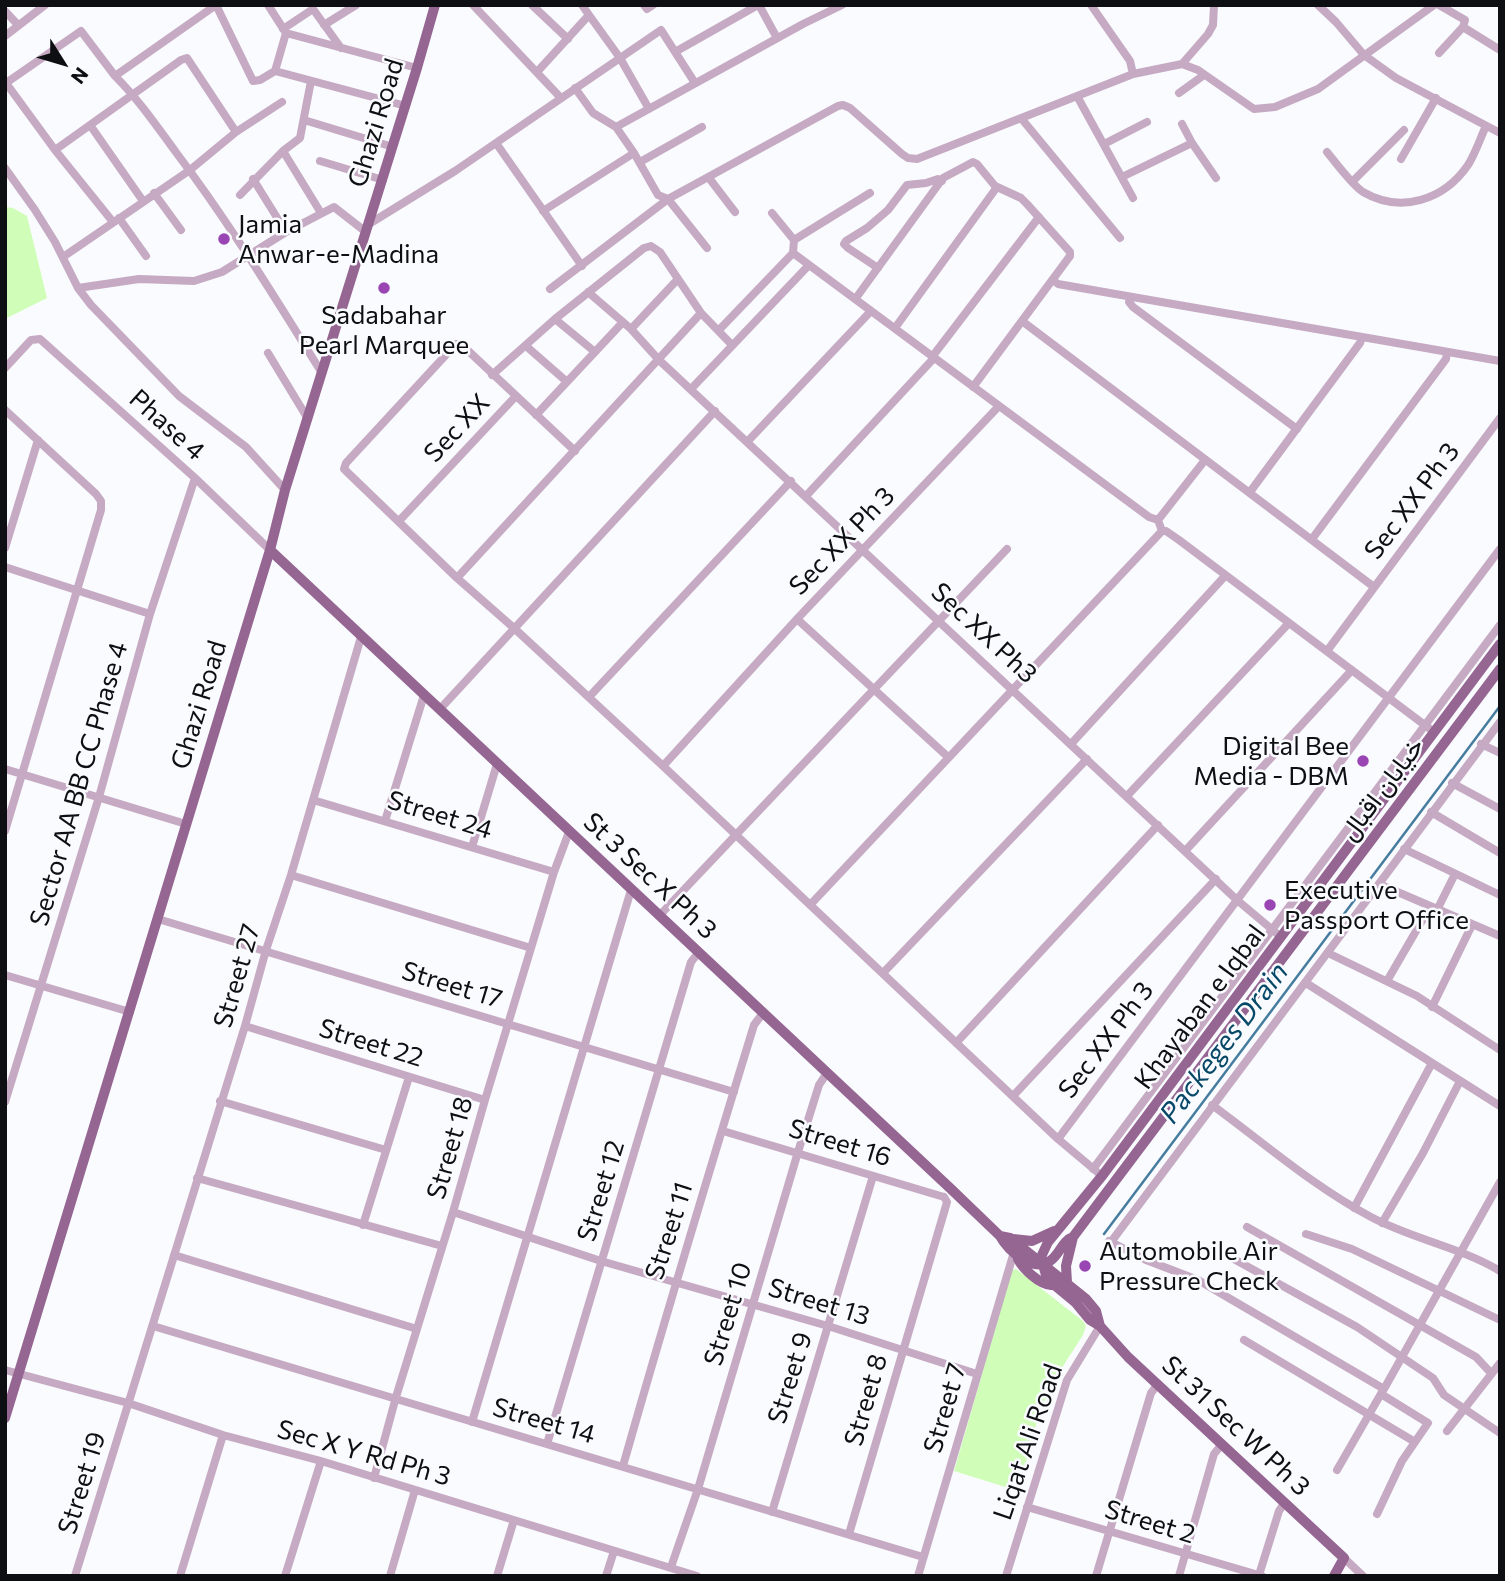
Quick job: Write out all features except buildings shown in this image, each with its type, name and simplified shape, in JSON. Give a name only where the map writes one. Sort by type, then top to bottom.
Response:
[{"type":"main road","name":"Ghazi Road","points":[[5,1418],[270,550],[285,490],[406,106],[435,5]]},
{"type":"main road","name":"St 3 Sec X Ph 3","points":[[270,550],[827,1073],[948,1193],[1042,1264]]},
{"type":"main road","name":"Khayaban e Iqbal","points":[[1042,1264],[1042,1250],[1097,1172],[1342,855],[1429,729],[1500,644]]},
{"type":"main road","name":"خیابان اقبال","points":[[1042,1264],[1052,1259],[1068,1239],[1073,1237],[1500,669]]},
{"type":"main road","points":[[1342,855],[1354,864]]},
{"type":"main road","points":[[1005,1237],[1024,1242],[1032,1241],[1059,1228]]},
{"type":"main road","name":"St 3 Sec X Ph 3","points":[[1005,1237],[1015,1252],[1031,1264],[1042,1264]]},
{"type":"main road","points":[[1067,1282],[1066,1266],[1073,1237]]},
{"type":"main road","points":[[1015,1252],[1018,1262],[1025,1268],[1045,1284],[1054,1285]]},
{"type":"main road","name":"St 31 Sec W Ph 3","points":[[1042,1264],[1067,1282],[1096,1311],[1100,1326]]},
{"type":"main road","name":"St 31 Sec W Ph 3","points":[[1042,1264],[1046,1278],[1076,1303],[1090,1320],[1100,1326],[1344,1558]]},
{"type":"main road","points":[[1334,1576],[1344,1558]]},
{"type":"street","points":[[5,36],[45,5]]},
{"type":"street","points":[[268,5],[284,31],[417,68]]},
{"type":"street","points":[[324,25],[356,5]]},
{"type":"street","points":[[473,5],[560,97]]},
{"type":"street","points":[[532,5],[568,39]]},
{"type":"street","points":[[582,5],[620,58],[649,109]]},
{"type":"street","points":[[644,5],[647,9],[653,5]]},
{"type":"street","points":[[675,51],[759,5],[777,38]]},
{"type":"street","points":[[616,127],[842,5]]},
{"type":"street","points":[[1091,5],[1130,61],[1133,74]]},
{"type":"street","points":[[550,289],[668,200],[830,110],[843,105],[908,158],[917,159],[1133,74],[1182,64],[1213,25],[1214,5]]},
{"type":"street","points":[[1318,5],[1364,55],[1396,78],[1500,133]]},
{"type":"street","points":[[1182,64],[1204,75],[1254,109],[1275,107],[1318,89],[1437,5],[1465,20],[1463,27],[1439,53]]},
{"type":"street","points":[[115,76],[216,6],[253,80],[260,80],[275,71],[284,31],[312,7],[341,48]]},
{"type":"street","points":[[5,10],[18,25]]},
{"type":"street","points":[[537,72],[589,15]]},
{"type":"street","points":[[1463,27],[1500,50]]},
{"type":"street","points":[[78,288],[139,279],[194,281],[222,272],[248,254],[334,206],[368,228],[661,30],[695,83]]},
{"type":"street","points":[[146,256],[55,150],[6,83],[81,31],[115,76],[134,95],[190,170],[248,254],[322,373]]},
{"type":"street","points":[[55,150],[187,58],[236,132]]},
{"type":"street","points":[[275,71],[406,106]]},
{"type":"street","points":[[1179,93],[1204,75]]},
{"type":"street","points":[[240,195],[283,150],[300,138],[311,81]]},
{"type":"street","points":[[575,88],[593,113],[616,127],[658,195],[668,200],[707,248]]},
{"type":"street","points":[[1077,96],[1133,198]]},
{"type":"street","points":[[1401,159],[1436,98]]},
{"type":"street","points":[[63,257],[190,170],[236,132],[282,102]]},
{"type":"street","points":[[1021,118],[1120,238]]},
{"type":"street","points":[[304,120],[393,147]]},
{"type":"street","points":[[1104,144],[1147,122]]},
{"type":"street","points":[[1182,124],[1216,178]]},
{"type":"street","points":[[90,125],[143,201]]},
{"type":"street","points":[[640,162],[702,127]]},
{"type":"street","points":[[1327,152],[1362,191],[1407,204],[1423,200],[1460,176],[1470,163],[1486,127]]},
{"type":"street","points":[[1353,181],[1404,130]]},
{"type":"street","points":[[496,143],[582,266]]},
{"type":"street","points":[[1122,177],[1192,143]]},
{"type":"street","points":[[283,150],[321,213]]},
{"type":"street","points":[[544,211],[634,153]]},
{"type":"street","points":[[320,161],[383,180]]},
{"type":"street","points":[[856,299],[948,174],[973,162],[998,187],[1021,198],[1070,252],[1053,281],[973,387]]},
{"type":"street","points":[[5,168],[35,210],[90,305],[162,380],[246,447],[285,490]]},
{"type":"street","points":[[709,177],[735,212]]},
{"type":"street","points":[[253,179],[286,232]]},
{"type":"street","points":[[878,268],[844,244],[867,229],[888,210],[907,185],[938,179],[942,181]]},
{"type":"street","points":[[895,328],[998,187]]},
{"type":"street","points":[[794,240],[870,192]]},
{"type":"street","points":[[154,194],[181,230]]},
{"type":"street","points":[[719,330],[793,253],[794,240],[772,213]]},
{"type":"street","points":[[806,496],[933,357],[1039,217]]},
{"type":"street","points":[[492,375],[588,292],[644,248],[651,246],[660,252],[701,313],[732,345]]},
{"type":"street","points":[[793,253],[1149,517],[1158,520]]},
{"type":"street","points":[[691,389],[808,265]]},
{"type":"street","points":[[631,329],[678,279]]},
{"type":"street","points":[[1053,281],[1130,298],[1500,361]]},
{"type":"street","name":"Sec XX Ph3","points":[[588,292],[631,329],[659,360],[1237,900],[1280,937]]},
{"type":"street","points":[[1130,298],[1129,302],[1133,307],[1297,429]]},
{"type":"street","points":[[748,441],[871,311]]},
{"type":"street","points":[[457,578],[701,313]]},
{"type":"street","points":[[555,319],[594,352]]},
{"type":"street","points":[[1022,321],[1374,587]]},
{"type":"street","points":[[536,415],[623,322]]},
{"type":"street","points":[[1250,492],[1362,337]]},
{"type":"street","name":"Phase 4","points":[[5,368],[31,340],[40,339],[195,478],[270,550]]},
{"type":"street","name":"Sec XX","points":[[456,344],[462,345],[515,397],[399,521],[344,469],[346,463],[456,344]]},
{"type":"street","points":[[526,346],[566,381]]},
{"type":"street","points":[[1312,540],[1446,359],[1447,352]]},
{"type":"street","points":[[268,353],[308,419]]},
{"type":"street","points":[[515,397],[575,451]]},
{"type":"street","name":"Sec XX Ph 3","points":[[663,766],[797,619],[999,406]]},
{"type":"street","points":[[5,410],[101,501],[101,510],[5,831]]},
{"type":"street","points":[[440,709],[715,411]]},
{"type":"street","name":"Sec XX Ph 3","points":[[1327,651],[1500,418]]},
{"type":"street","points":[[5,548],[38,440]]},
{"type":"street","points":[[1158,520],[1205,460]]},
{"type":"street","name":"Sector AA BB CC Phase 4","points":[[5,1102],[99,797],[150,614],[195,478]]},
{"type":"street","points":[[589,697],[791,481]]},
{"type":"street","points":[[1158,520],[1162,531],[1429,729]]},
{"type":"street","name":"Sec XX Ph 3","points":[[399,521],[1058,1139],[1097,1172]]},
{"type":"street","points":[[810,905],[1162,531]]},
{"type":"street","points":[[659,916],[1007,549]]},
{"type":"street","name":"Sec XX Ph 3","points":[[1058,1139],[1500,550]]},
{"type":"street","points":[[5,567],[150,614]]},
{"type":"street","points":[[1071,744],[1225,576]]},
{"type":"street","points":[[797,619],[948,757]]},
{"type":"street","points":[[1127,796],[1289,623]]},
{"type":"street","points":[[1097,1172],[1271,930],[1429,729],[1500,625]]},
{"type":"street","name":"Street 27","points":[[153,1326],[361,637]]},
{"type":"street","points":[[1186,850],[1352,670]]},
{"type":"street","points":[[385,821],[424,695]]},
{"type":"street","points":[[1377,1514],[1402,1461],[1428,1423],[1383,1391],[1198,1280],[1146,1260],[1110,1242],[1499,723]]},
{"type":"street","points":[[1482,744],[1500,753]]},
{"type":"street","points":[[883,973],[1087,759]]},
{"type":"street","points":[[472,846],[497,764]]},
{"type":"street","points":[[5,769],[186,824]]},
{"type":"street","points":[[1452,783],[1500,809]]},
{"type":"street","name":"Street 24","points":[[313,800],[554,872]]},
{"type":"street","points":[[1431,812],[1500,852]]},
{"type":"street","points":[[956,1043],[1158,825]]},
{"type":"street","name":"Street 18","points":[[374,1478],[485,1100],[554,872],[569,832]]},
{"type":"street","points":[[1404,849],[1500,895]]},
{"type":"street","points":[[1387,981],[1455,874]]},
{"type":"street","points":[[290,875],[531,948]]},
{"type":"street","name":"Sec XX Ph 3","points":[[1013,1096],[1216,879]]},
{"type":"street","points":[[1379,884],[1500,936]]},
{"type":"street","points":[[472,1422],[631,890]]},
{"type":"street","name":"Street 17","points":[[158,919],[734,1092]]},
{"type":"street","points":[[1432,1007],[1472,925]]},
{"type":"street","name":"Street 12","points":[[547,1444],[691,962],[699,952]]},
{"type":"street","points":[[1328,953],[1387,981],[1500,1050]]},
{"type":"street","points":[[5,975],[130,1012]]},
{"type":"street","points":[[1306,983],[1500,1106]]},
{"type":"street","name":"Street 11","points":[[623,1466],[675,1283],[754,1025],[763,1013]]},
{"type":"street","name":"Street 22","points":[[245,1026],[485,1100]]},
{"type":"street","points":[[1354,1208],[1432,1063]]},
{"type":"street","name":"Street 10","points":[[671,1567],[698,1489],[819,1084],[827,1073]]},
{"type":"street","points":[[363,1225],[410,1077]]},
{"type":"street","points":[[1382,1223],[1423,1153],[1460,1081]]},
{"type":"street","points":[[220,1101],[386,1150]]},
{"type":"street","points":[[1212,1105],[1354,1208],[1382,1223],[1499,1269]]},
{"type":"street","name":"Street 16","points":[[723,1131],[873,1176],[948,1193]]},
{"type":"street","name":"Street 9","points":[[772,1512],[873,1176]]},
{"type":"street","points":[[197,1178],[442,1246]]},
{"type":"street","points":[[1337,1471],[1500,1182]]},
{"type":"street","name":"Street 8","points":[[849,1534],[948,1193]]},
{"type":"street","name":"Street 13","points":[[453,1212],[601,1261],[828,1325],[977,1374]]},
{"type":"street","points":[[1247,1227],[1476,1357],[1491,1373]]},
{"type":"street","points":[[1306,1234],[1352,1249],[1500,1320]]},
{"type":"street","name":"Street 7","points":[[918,1576],[1015,1252]]},
{"type":"street","points":[[174,1255],[417,1329]]},
{"type":"street","points":[[1232,1258],[1357,1327],[1433,1378],[1444,1395],[1500,1433]]},
{"type":"street","name":"Street 14","points":[[153,1326],[923,1557]]},
{"type":"street","name":"Street 19","points":[[75,1576],[153,1326]]},
{"type":"street","name":"Liqat Ali Road","points":[[1006,1576],[1067,1380],[1100,1326]]},
{"type":"street","points":[[1244,1340],[1415,1442]]},
{"type":"street","points":[[1447,1431],[1500,1363]]},
{"type":"street","name":"Sec X Y Rd Ph 3","points":[[5,1370],[128,1403],[223,1435],[320,1461],[697,1576]]},
{"type":"street","points":[[1096,1576],[1151,1393],[1158,1384]]},
{"type":"street","points":[[180,1576],[223,1435]]},
{"type":"street","points":[[1178,1576],[1214,1454],[1222,1444]]},
{"type":"street","points":[[285,1576],[320,1461]]},
{"type":"street","points":[[390,1576],[415,1490]]},
{"type":"street","points":[[1261,1575],[1279,1510],[1285,1503]]},
{"type":"street","name":"Street 2","points":[[1027,1507],[1261,1575]]},
{"type":"street","points":[[497,1576],[514,1520]]},
{"type":"street","points":[[606,1576],[614,1551]]},
{"type":"street","points":[[1344,1558],[1363,1576]]},
{"type":"green space","points":[[5,207],[13,208],[27,216],[47,298],[5,319]]},
{"type":"green space","points":[[1016,1269],[1086,1326],[1041,1407],[1018,1491],[954,1471],[1012,1270]]},
{"type":"waterway","name":"Packeges Drain","points":[[1104,1234],[1500,706]]},
{"type":"place","name":"Jamia Anwar-e-Madina","points":[[224,239]]},
{"type":"place","name":"Sadabahar Pearl Marquee","points":[[384,288]]},
{"type":"place","name":"Digital Bee Media - DBM","points":[[1363,761]]},
{"type":"place","name":"Executive Passport Office","points":[[1270,905]]},
{"type":"place","name":"Automobile Air Pressure Check","points":[[1085,1266]]}]
